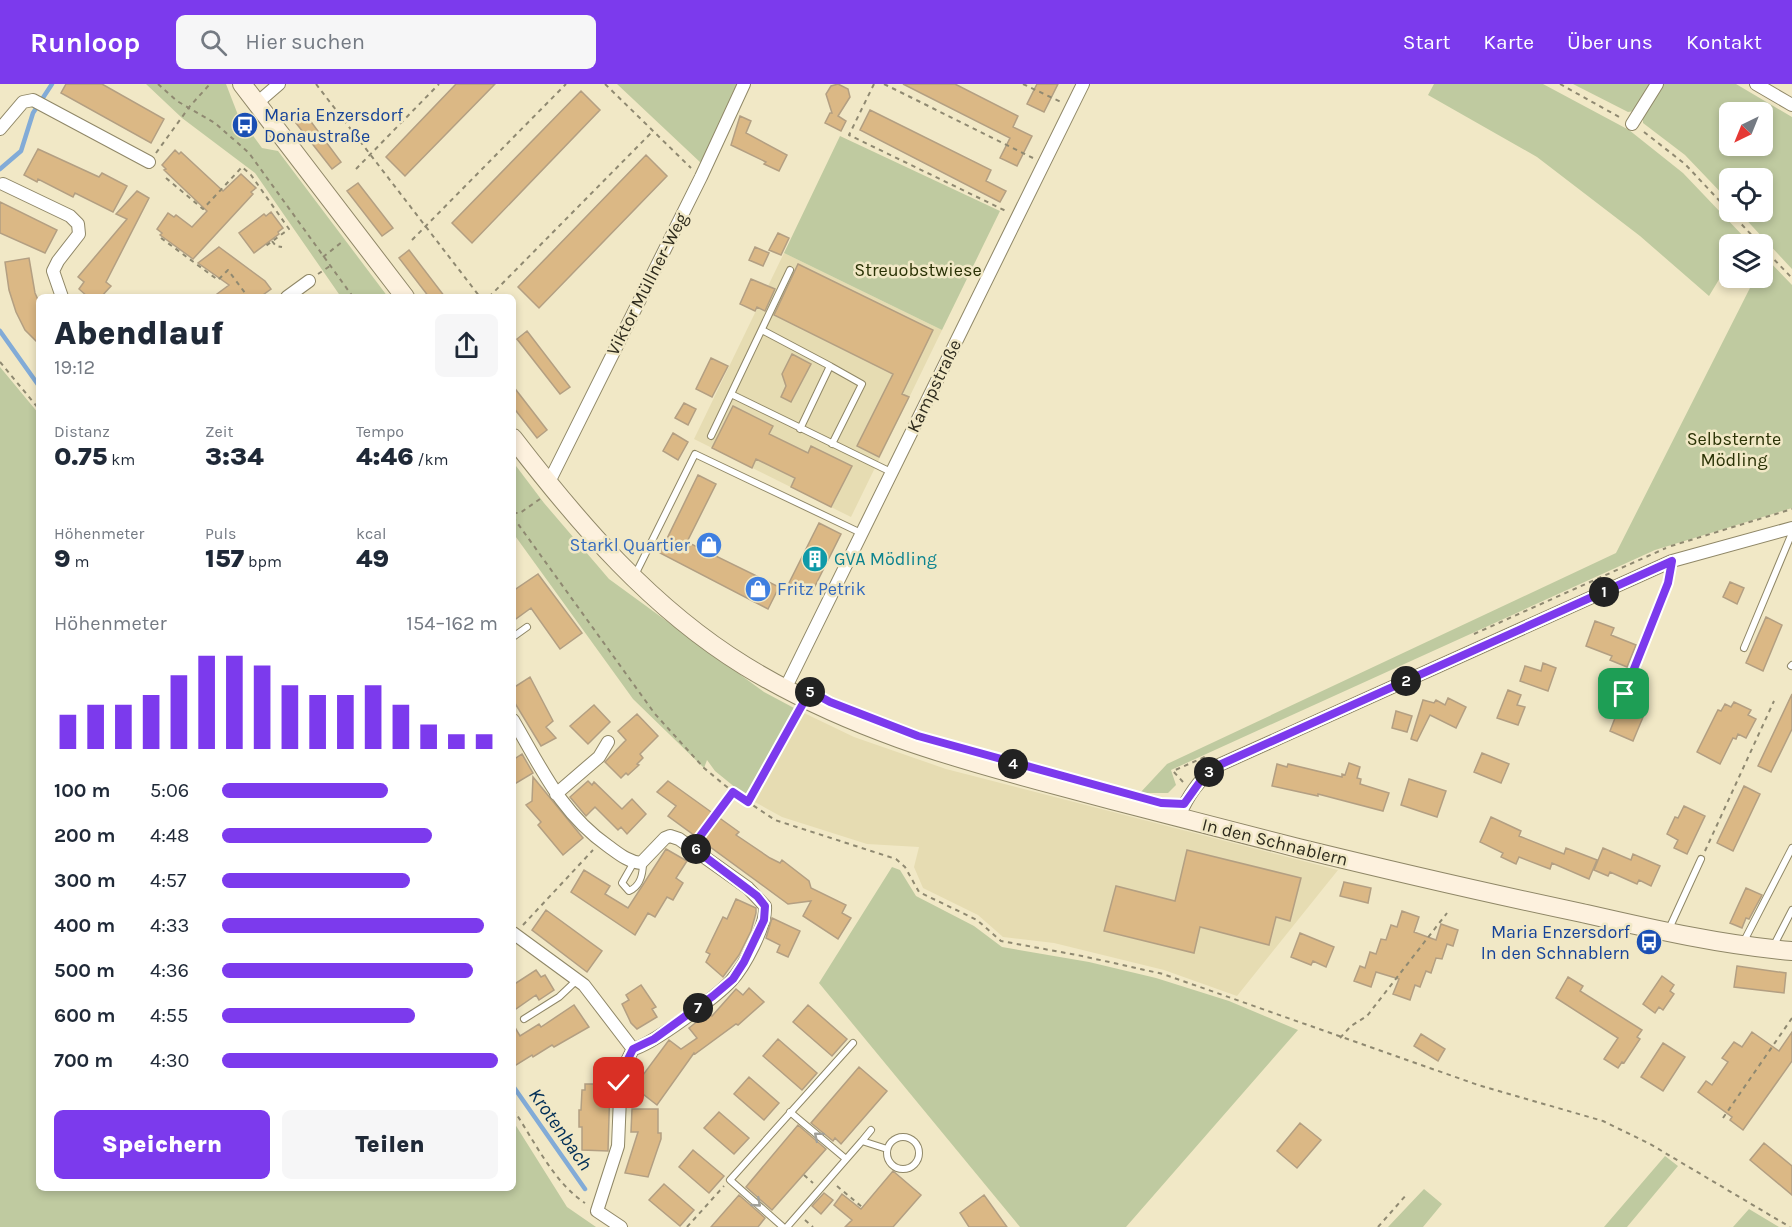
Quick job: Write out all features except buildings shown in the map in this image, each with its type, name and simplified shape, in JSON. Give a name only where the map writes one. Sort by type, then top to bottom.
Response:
[{"type":"street","points":[[242,84],[403,294]]},
{"type":"street","points":[[257,103],[279,84]]},
{"type":"street","name":"Viktor Müllner-Weg","points":[[548,483],[701,177],[744,84]]},
{"type":"street","name":"Kampstraße","points":[[785,689],[1083,84]]},
{"type":"street","points":[[1632,124],[1657,84]]},
{"type":"street","points":[[1756,84],[1792,105]]},
{"type":"street","points":[[0,129],[23,102],[38,103],[149,162]]},
{"type":"street","points":[[3,184],[70,216],[78,224],[79,234],[53,271],[61,294]]},
{"type":"street","points":[[291,294],[309,281]]},
{"type":"street","name":"In den Schnablern","points":[[516,442],[597,541],[664,606],[742,664],[805,700],[854,723],[949,756],[1178,818],[1428,880],[1668,932],[1741,946],[1792,951]]},
{"type":"street","points":[[1178,818],[1191,792],[1204,776],[1217,766],[1672,561],[1792,528]]},
{"type":"street","points":[[516,726],[545,779],[582,825],[601,842],[638,862],[670,836],[692,847],[763,901],[765,906],[764,920],[744,962],[727,985],[654,1039],[633,1049],[621,1073],[618,1146],[597,1211],[621,1227]]},
{"type":"street","points":[[556,794],[599,757],[608,741]]},
{"type":"street","points":[[516,935],[578,979],[633,1049]]},
{"type":"lane","points":[[711,436],[790,270]]},
{"type":"lane","points":[[762,330],[862,384],[832,444]]},
{"type":"lane","points":[[800,429],[830,366]]},
{"type":"lane","points":[[731,394],[891,472]]},
{"type":"lane","points":[[634,578],[695,454],[861,533]]},
{"type":"lane","points":[[1744,648],[1792,533]]},
{"type":"lane","points":[[1634,670],[1668,583],[1672,561]]},
{"type":"lane","points":[[516,635],[526,627]]},
{"type":"lane","points":[[1741,946],[1792,848]]},
{"type":"lane","points":[[1668,932],[1701,860]]},
{"type":"lane","points":[[1772,949],[1792,910]]},
{"type":"lane","points":[[524,1019],[559,997],[578,979]]},
{"type":"lane","points":[[853,1043],[730,1180],[785,1227],[871,1130]]},
{"type":"lane","points":[[790,1112],[846,1159]]},
{"type":"lane","points":[[898,1137],[909,1137],[918,1146],[919,1157],[914,1166],[897,1168],[888,1160],[887,1149],[889,1144],[898,1137]]},
{"type":"lane","points":[[862,1141],[887,1149]]},
{"type":"path","points":[[158,84],[177,100],[215,123],[249,153],[350,294]]},
{"type":"path","points":[[149,162],[190,106],[210,84]]},
{"type":"path","points":[[316,84],[478,294]]},
{"type":"path","points":[[356,169],[439,84]]},
{"type":"path","points":[[412,240],[566,84]]},
{"type":"path","points":[[605,84],[701,177]]},
{"type":"path","points":[[874,84],[849,135],[1017,217]]},
{"type":"path","points":[[884,84],[1044,163]]},
{"type":"path","points":[[1023,84],[1071,108]]},
{"type":"path","points":[[1560,84],[1632,124],[1685,165],[1750,234]]},
{"type":"path","points":[[492,294],[652,132]]},
{"type":"path","points":[[166,178],[203,209],[242,167],[251,175],[288,229],[262,248]]},
{"type":"path","points":[[323,257],[355,232]]},
{"type":"path","points":[[161,238],[218,280],[228,270],[246,294]]},
{"type":"path","points":[[272,241],[276,246],[282,247]]},
{"type":"path","points":[[1773,258],[1792,278]]},
{"type":"path","points":[[0,362],[36,405]]},
{"type":"path","points":[[516,514],[542,498],[548,483]]},
{"type":"path","points":[[516,519],[655,714],[704,768],[733,792],[775,820],[896,859],[905,867],[919,891],[977,920],[1001,941],[1163,974],[1478,1085],[1603,1121],[1650,1144],[1790,1227]]},
{"type":"path","points":[[1624,694],[1634,670]]},
{"type":"path","points":[[748,802],[805,700]]},
{"type":"path","points":[[1701,860],[1774,701]]},
{"type":"path","points":[[692,847],[733,792]]},
{"type":"path","points":[[516,932],[601,842]]},
{"type":"path","points":[[1341,1038],[1351,1026],[1367,1016],[1447,913]]},
{"type":"path","points":[[1723,1118],[1792,1018]]},
{"type":"path","points":[[516,1114],[551,1167],[573,1195],[597,1211]]},
{"type":"path","points":[[829,1179],[862,1207]]},
{"type":"path","points":[[687,1227],[730,1180]]},
{"type":"path","points":[[1378,1227],[1407,1194]]},
{"type":"shaded area","points":[[784,253],[942,330],[851,517],[694,439]]},
{"type":"shaded area","points":[[802,712],[854,737],[946,769],[1338,870],[1237,996],[1164,970],[1054,943],[1003,937],[978,915],[923,888],[914,867],[919,847],[867,844],[782,817],[753,801]]},
{"type":"green space","points":[[146,84],[226,84],[238,115],[262,148],[278,151],[386,294],[339,294],[255,173],[182,118]]},
{"type":"green space","points":[[617,84],[737,84],[701,163]]},
{"type":"green space","points":[[1434,84],[1543,84],[1629,130],[1683,173],[1719,211],[1719,222],[1730,222],[1741,234],[1719,234],[1719,280],[1709,296],[1640,236],[1537,157],[1428,95]]},
{"type":"green space","points":[[1573,84],[1650,84],[1634,111],[1628,112]]},
{"type":"green space","points":[[1664,84],[1736,84],[1767,102],[1719,102],[1719,156],[1773,156],[1773,106],[1792,117],[1792,269],[1773,249],[1773,234],[1759,234],[1748,222],[1773,222],[1773,168],[1719,168],[1719,191],[1685,155],[1643,123],[1643,118]]},
{"type":"green space","name":"Streuobstwiese","points":[[840,136],[1000,211],[942,330],[784,253]]},
{"type":"green space","name":"Selbsternte Mödling","points":[[1773,265],[1792,285],[1792,508],[1655,550],[1171,770],[1176,785],[1168,793],[1140,793],[1167,764],[1616,553],[1750,288],[1773,288]]},
{"type":"green space","points":[[0,367],[36,410],[36,1191],[516,1191],[516,1126],[567,1207],[596,1227],[0,1227]]},
{"type":"green space","points":[[516,466],[544,503],[609,579],[764,692],[794,708],[747,797],[715,771],[707,760],[704,768],[633,699],[516,537]]},
{"type":"green space","points":[[892,867],[900,870],[916,896],[974,926],[1002,947],[1089,962],[1156,978],[1229,1001],[1298,1030],[1126,1227],[1020,1227],[819,983]]},
{"type":"green space","points":[[1665,1156],[1678,1166],[1627,1227],[1604,1227]]},
{"type":"green space","points":[[1424,1189],[1442,1204],[1423,1227],[1388,1227]]},
{"type":"green space","points":[[1749,1209],[1779,1227],[1733,1227]]},
{"type":"waterway","name":"Krotenbach","points":[[0,169],[21,151],[33,113],[52,84]]},
{"type":"waterway","name":"Krotenbach","points":[[0,331],[36,382]]},
{"type":"waterway","name":"Krotenbach","points":[[516,1090],[585,1189]]},
{"type":"place","name":"Maria Enzersdorf Donaustraße","points":[[245,125]]},
{"type":"place","name":"Starkl Quartier","points":[[709,545]]},
{"type":"place","name":"GVA Mödling","points":[[815,559]]},
{"type":"place","name":"Fritz Petrik","points":[[758,589]]},
{"type":"place","name":"Maria Enzersdorf In den Schnablern","points":[[1649,942]]},
{"type":"route","points":[[619,1083],[621,1073],[633,1049],[654,1039],[713,996],[733,979],[744,962],[764,920],[766,913],[763,901],[692,847],[733,792],[748,802],[810,691],[830,702],[918,736],[1047,774],[1161,803],[1184,804],[1204,776],[1217,766],[1672,561],[1668,583],[1624,694]]}]
